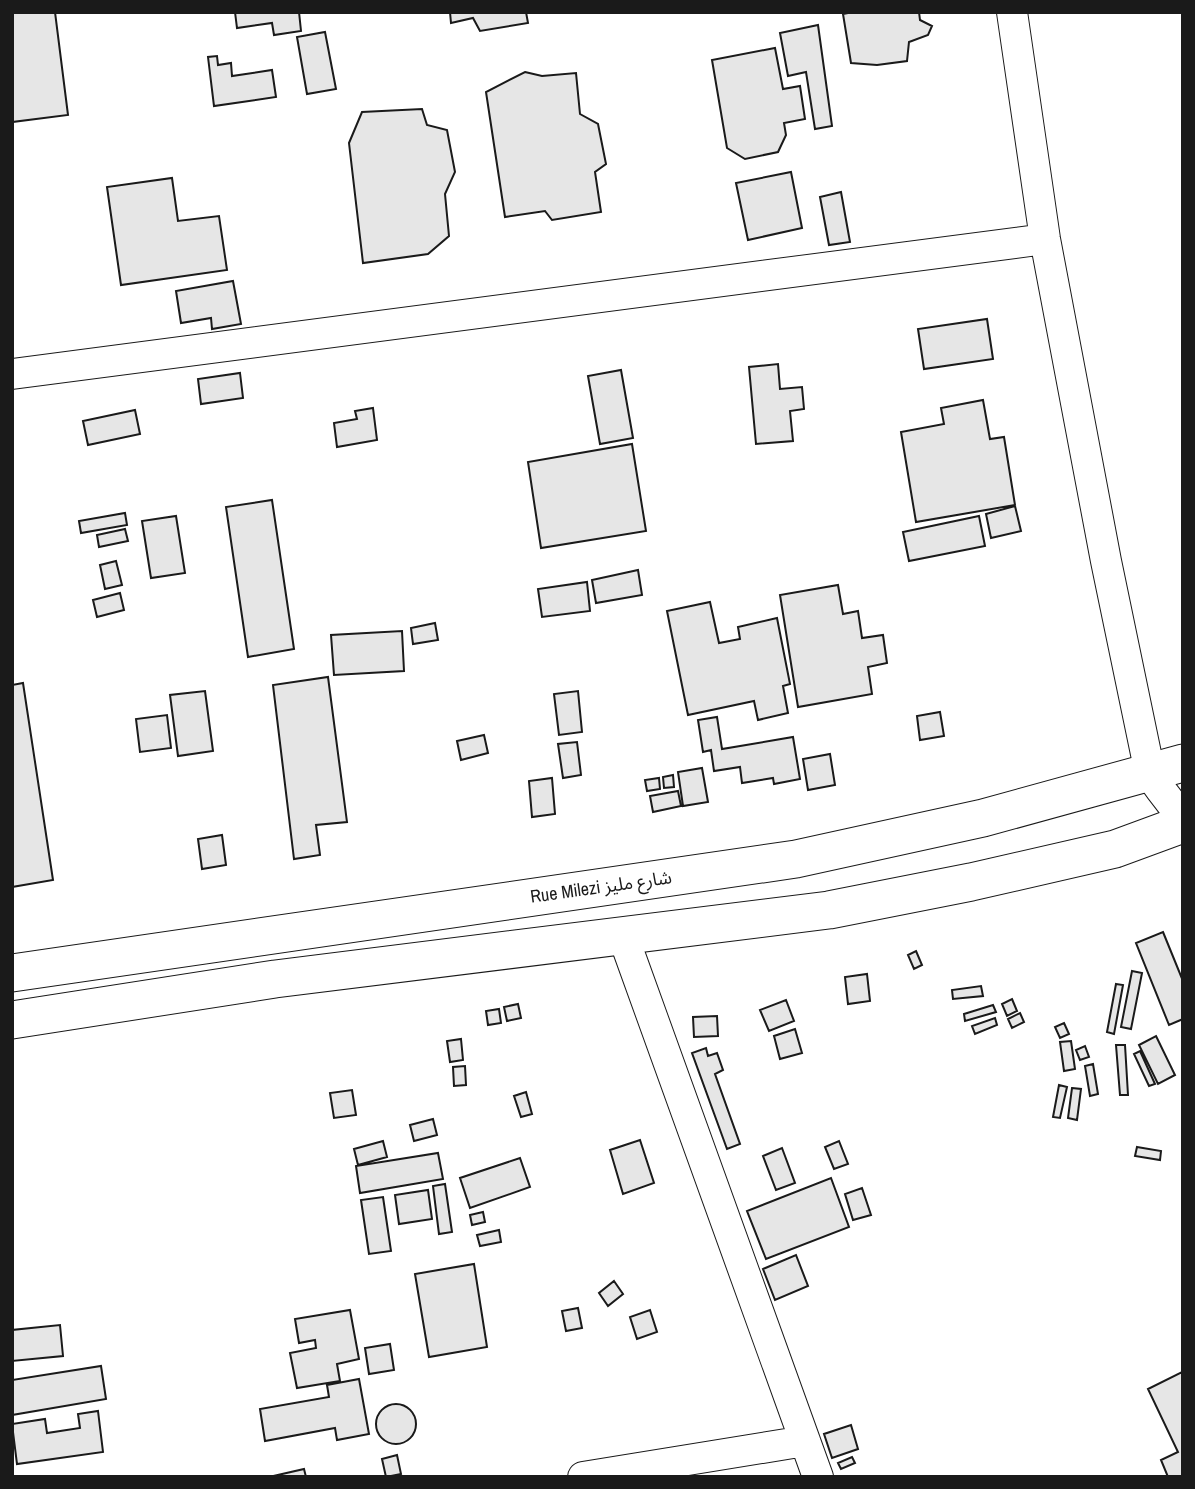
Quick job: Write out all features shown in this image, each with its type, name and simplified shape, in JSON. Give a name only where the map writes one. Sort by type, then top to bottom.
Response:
[{"type":"street","points":[[12,1020],[275,979],[829,910],[958,885],[1115,849],[1183,823],[1178,811],[1156,785],[1167,768],[1106,561],[1045,239],[1012,12]]},
{"type":"street","points":[[12,374],[1045,239]]},
{"type":"street","name":"Rue Milezi شارع مليز","points":[[12,973],[796,859],[983,818],[1167,768]]},
{"type":"street","points":[[624,936],[818,1477]]},
{"type":"street","points":[[583,1477],[805,1441]]},
{"type":"building","points":[[12,12],[55,12],[68,115],[12,122]]},
{"type":"building","points":[[235,12],[299,12],[301,31],[274,35],[272,23],[237,28]]},
{"type":"building","points":[[450,12],[526,12],[528,23],[480,31],[473,18],[451,23]]},
{"type":"building","points":[[919,12],[920,20],[932,26],[928,35],[909,42],[907,61],[877,65],[851,63],[843,14]]},
{"type":"building","points":[[818,25],[832,126],[815,129],[806,72],[788,76],[780,33]]},
{"type":"building","points":[[325,32],[336,89],[307,94],[297,37]]},
{"type":"building","points":[[775,48],[783,89],[800,86],[805,119],[784,123],[786,135],[778,152],[745,159],[727,148],[712,60]]},
{"type":"building","points":[[217,56],[218,65],[231,63],[232,76],[272,70],[276,97],[214,106],[208,57]]},
{"type":"building","points":[[525,72],[542,76],[576,73],[580,114],[598,124],[606,164],[595,172],[601,212],[552,220],[545,211],[505,217],[486,92]]},
{"type":"building","points":[[422,109],[427,125],[447,130],[455,172],[445,194],[449,236],[428,254],[363,263],[349,143],[362,112]]},
{"type":"building","points":[[791,172],[802,228],[748,240],[736,183]]},
{"type":"building","points":[[172,178],[178,221],[219,216],[227,270],[121,285],[107,187]]},
{"type":"building","points":[[841,192],[850,242],[829,245],[820,197]]},
{"type":"building","points":[[233,281],[241,324],[212,329],[211,318],[181,323],[176,291]]},
{"type":"building","points":[[987,319],[993,359],[924,369],[918,329]]},
{"type":"building","points":[[778,364],[780,389],[802,387],[804,409],[790,411],[793,441],[756,444],[749,367]]},
{"type":"building","points":[[621,370],[633,438],[600,444],[588,376]]},
{"type":"building","points":[[240,373],[243,398],[201,404],[198,379]]},
{"type":"building","points":[[983,400],[990,439],[1004,437],[1015,505],[916,522],[901,432],[944,424],[941,408]]},
{"type":"building","points":[[373,408],[377,440],[337,447],[334,423],[357,419],[355,411]]},
{"type":"building","points":[[135,410],[140,434],[88,445],[83,421]]},
{"type":"building","points":[[632,444],[646,531],[541,548],[528,462]]},
{"type":"building","points":[[272,500],[294,649],[248,657],[226,507]]},
{"type":"building","points":[[1015,506],[1021,531],[991,538],[986,514]]},
{"type":"building","points":[[125,513],[127,525],[81,533],[79,521]]},
{"type":"building","points":[[176,516],[185,573],[151,578],[142,521]]},
{"type":"building","points":[[979,516],[985,546],[909,561],[903,532]]},
{"type":"building","points":[[125,529],[128,541],[99,547],[97,535]]},
{"type":"building","points":[[116,561],[122,585],[105,589],[100,565]]},
{"type":"building","points":[[638,570],[642,595],[596,603],[592,580]]},
{"type":"building","points":[[587,582],[590,611],[542,617],[538,589]]},
{"type":"building","points":[[838,585],[843,614],[858,611],[862,638],[883,635],[887,663],[868,667],[872,694],[798,707],[780,595]]},
{"type":"building","points":[[120,593],[124,610],[97,617],[93,600]]},
{"type":"building","points":[[710,602],[719,643],[740,639],[738,627],[777,618],[790,684],[783,686],[788,713],[758,720],[754,701],[688,715],[667,611]]},
{"type":"building","points":[[435,623],[438,640],[413,644],[411,628]]},
{"type":"building","points":[[402,631],[404,671],[334,675],[331,635]]},
{"type":"building","points":[[328,677],[347,822],[316,825],[320,855],[294,859],[273,685]]},
{"type":"building","points":[[23,683],[53,880],[12,887],[12,685]]},
{"type":"building","points":[[205,691],[213,751],[178,756],[170,695]]},
{"type":"building","points":[[578,691],[582,732],[559,735],[554,694]]},
{"type":"building","points":[[940,712],[944,736],[920,740],[917,716]]},
{"type":"building","points":[[167,715],[171,748],[140,752],[136,719]]},
{"type":"building","points":[[717,717],[722,749],[793,737],[800,779],[774,784],[773,778],[742,783],[740,767],[714,771],[711,750],[703,752],[698,720]]},
{"type":"building","points":[[484,735],[488,753],[461,760],[457,741]]},
{"type":"building","points":[[577,742],[581,775],[563,778],[558,744]]},
{"type":"building","points":[[830,754],[835,785],[808,790],[803,759]]},
{"type":"building","points":[[702,768],[708,802],[683,806],[678,772]]},
{"type":"building","points":[[673,775],[674,787],[664,788],[663,777]]},
{"type":"building","points":[[552,778],[555,814],[532,817],[529,781]]},
{"type":"building","points":[[659,778],[660,789],[647,791],[645,780]]},
{"type":"building","points":[[678,791],[681,806],[653,812],[650,796]]},
{"type":"building","points":[[222,835],[226,865],[202,869],[198,839]]},
{"type":"building","points":[[1163,932],[1183,981],[1183,1019],[1169,1025],[1136,943]]},
{"type":"building","points":[[916,951],[922,965],[914,969],[908,955]]},
{"type":"building","points":[[1132,971],[1142,973],[1131,1029],[1121,1027]]},
{"type":"building","points":[[867,974],[870,1001],[848,1004],[845,977]]},
{"type":"building","points":[[1116,984],[1123,985],[1114,1034],[1107,1032]]},
{"type":"building","points":[[981,986],[983,996],[953,999],[952,990]]},
{"type":"building","points":[[1012,999],[1017,1011],[1007,1016],[1002,1004]]},
{"type":"building","points":[[786,1000],[794,1021],[769,1031],[760,1010]]},
{"type":"building","points":[[518,1004],[521,1018],[507,1021],[504,1007]]},
{"type":"building","points":[[993,1005],[996,1012],[965,1021],[964,1014]]},
{"type":"building","points":[[499,1009],[501,1023],[488,1025],[486,1011]]},
{"type":"building","points":[[1020,1013],[1024,1022],[1012,1028],[1008,1019]]},
{"type":"building","points":[[717,1016],[718,1036],[694,1037],[693,1017]]},
{"type":"building","points":[[995,1018],[997,1025],[975,1034],[972,1026]]},
{"type":"building","points":[[1064,1023],[1069,1034],[1060,1038],[1055,1027]]},
{"type":"building","points":[[795,1029],[802,1053],[780,1059],[774,1036]]},
{"type":"building","points":[[1156,1036],[1175,1075],[1158,1084],[1139,1045]]},
{"type":"building","points":[[461,1039],[463,1060],[450,1062],[447,1041]]},
{"type":"building","points":[[1071,1041],[1075,1069],[1064,1071],[1060,1042]]},
{"type":"building","points":[[1116,1045],[1125,1045],[1128,1095],[1120,1095]]},
{"type":"building","points":[[1085,1046],[1089,1057],[1080,1060],[1076,1050]]},
{"type":"building","points":[[706,1048],[708,1056],[717,1053],[723,1070],[715,1074],[740,1144],[727,1149],[692,1053]]},
{"type":"building","points":[[1140,1051],[1155,1084],[1149,1086],[1134,1054]]},
{"type":"building","points":[[1093,1064],[1098,1094],[1090,1096],[1085,1066]]},
{"type":"building","points":[[465,1066],[466,1085],[454,1086],[453,1067]]},
{"type":"building","points":[[1059,1085],[1067,1087],[1060,1118],[1053,1117]]},
{"type":"building","points":[[1072,1088],[1081,1089],[1077,1120],[1068,1118]]},
{"type":"building","points":[[352,1090],[356,1115],[334,1118],[330,1093]]},
{"type":"building","points":[[526,1092],[532,1114],[521,1117],[514,1096]]},
{"type":"building","points":[[433,1119],[437,1135],[414,1141],[410,1125]]},
{"type":"building","points":[[640,1140],[654,1183],[623,1194],[610,1150]]},
{"type":"building","points":[[383,1141],[387,1157],[358,1165],[354,1149]]},
{"type":"building","points":[[839,1141],[848,1164],[834,1169],[825,1147]]},
{"type":"building","points":[[1137,1147],[1161,1151],[1160,1160],[1135,1156]]},
{"type":"building","points":[[782,1148],[795,1183],[776,1190],[763,1156]]},
{"type":"building","points":[[438,1153],[443,1179],[360,1193],[356,1166]]},
{"type":"building","points":[[520,1158],[530,1187],[470,1208],[460,1178]]},
{"type":"building","points":[[831,1178],[849,1227],[766,1259],[747,1211]]},
{"type":"building","points":[[445,1184],[452,1232],[439,1234],[433,1186]]},
{"type":"building","points":[[862,1188],[871,1215],[853,1220],[845,1194]]},
{"type":"building","points":[[428,1190],[432,1219],[399,1224],[395,1195]]},
{"type":"building","points":[[383,1197],[391,1251],[369,1254],[361,1200]]},
{"type":"building","points":[[483,1212],[485,1222],[472,1225],[470,1215]]},
{"type":"building","points":[[499,1230],[501,1242],[480,1246],[477,1235]]},
{"type":"building","points":[[796,1255],[808,1286],[775,1300],[763,1269]]},
{"type":"building","points":[[474,1264],[487,1347],[429,1357],[415,1274]]},
{"type":"building","points":[[614,1281],[623,1294],[608,1306],[599,1293]]},
{"type":"building","points":[[578,1308],[582,1328],[566,1331],[562,1311]]},
{"type":"building","points":[[350,1310],[359,1359],[337,1364],[340,1381],[297,1388],[290,1353],[316,1348],[315,1340],[299,1343],[295,1319]]},
{"type":"building","points":[[650,1310],[657,1332],[637,1339],[630,1317]]},
{"type":"building","points":[[60,1325],[63,1356],[12,1361],[12,1330]]},
{"type":"building","points":[[390,1344],[394,1370],[369,1374],[365,1348]]},
{"type":"building","points":[[101,1366],[106,1399],[12,1415],[12,1380]]},
{"type":"building","points":[[1182,1372],[1183,1477],[1168,1477],[1161,1460],[1178,1452],[1148,1389]]},
{"type":"building","points":[[359,1379],[369,1434],[337,1440],[335,1428],[265,1441],[260,1409],[329,1397],[327,1385]]},
{"type":"building","points":[[396,1404],[404,1405],[410,1410],[415,1416],[415,1432],[410,1438],[404,1443],[396,1444],[388,1443],[382,1438],[377,1432],[376,1424],[377,1416],[382,1410],[388,1405]]},
{"type":"building","points":[[98,1411],[103,1452],[17,1464],[12,1424],[45,1419],[47,1433],[80,1428],[78,1414]]},
{"type":"building","points":[[851,1425],[858,1449],[832,1458],[824,1434]]},
{"type":"building","points":[[397,1455],[401,1474],[386,1477],[382,1459]]},
{"type":"building","points":[[852,1457],[855,1463],[841,1469],[838,1463]]},
{"type":"building","points":[[304,1469],[306,1477],[269,1477]]}]
